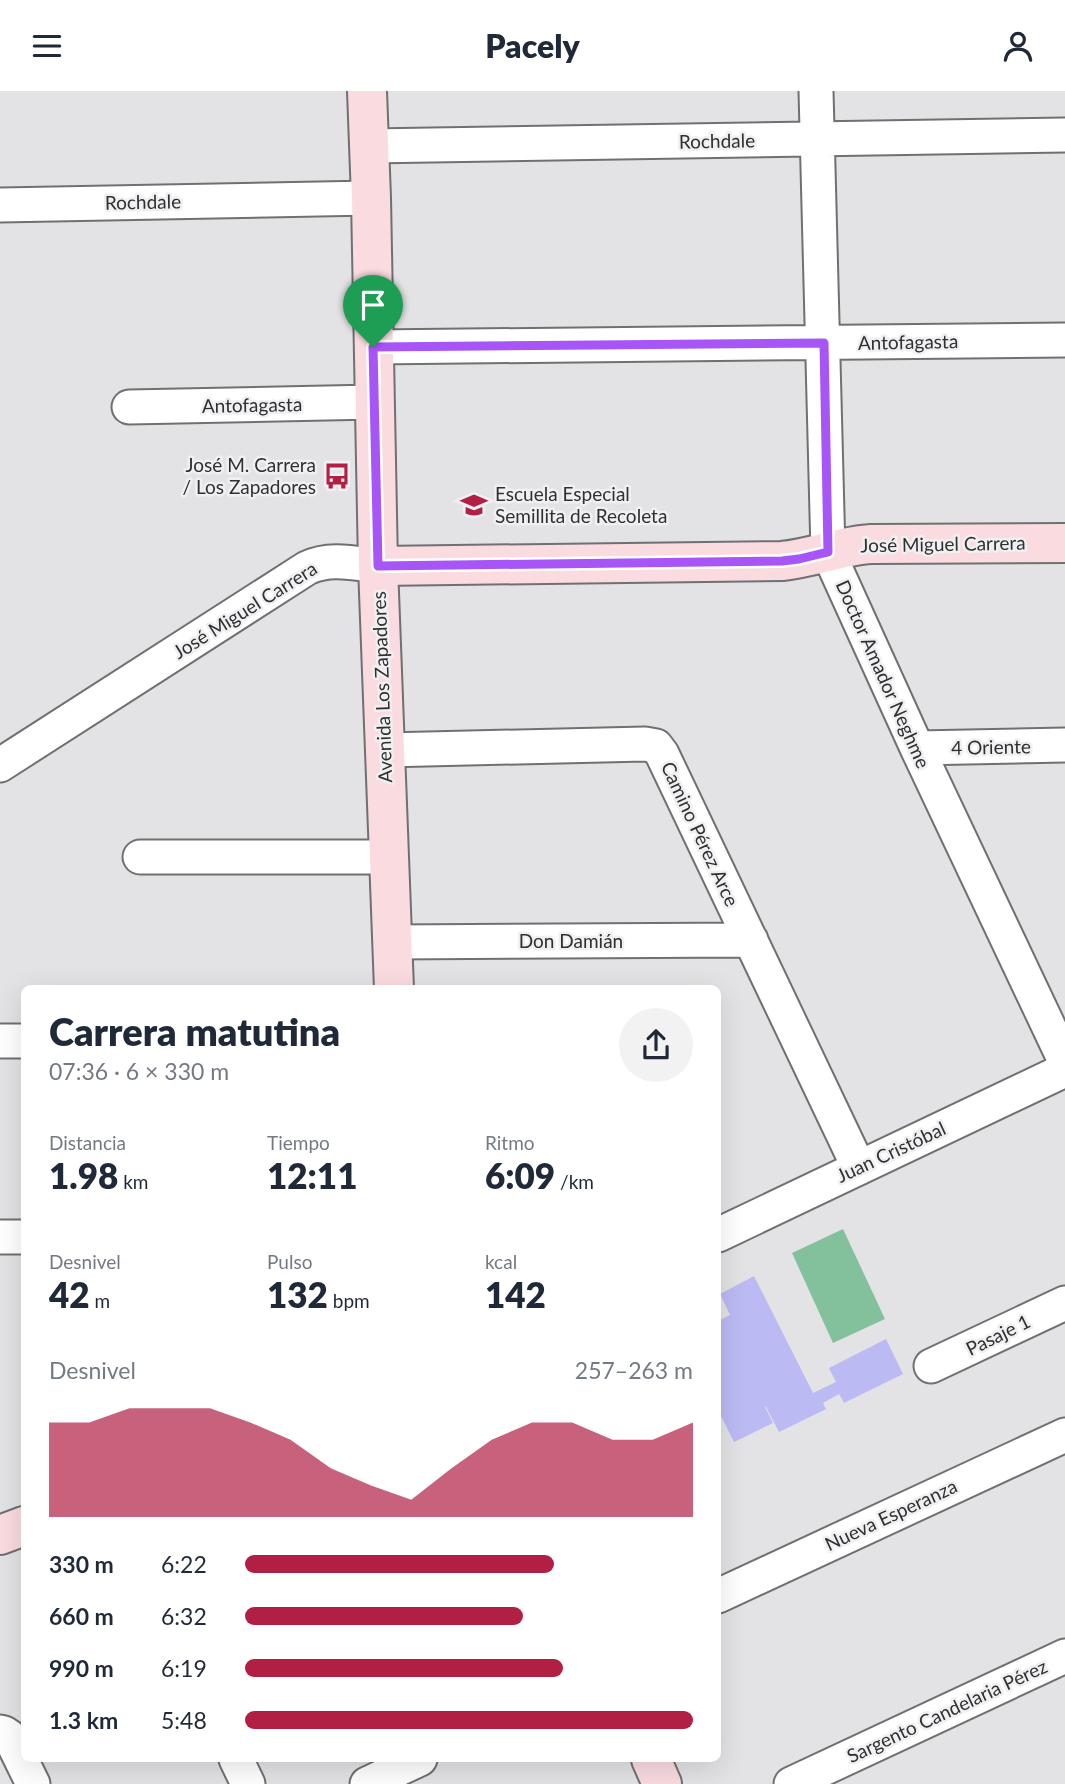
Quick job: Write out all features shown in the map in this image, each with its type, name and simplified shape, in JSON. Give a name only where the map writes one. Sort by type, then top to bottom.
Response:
[{"type":"main road","name":"Avenida Los Zapadores","points":[[367,91],[378,566],[394,985]]},
{"type":"main road","name":"José Miguel Carrera","points":[[378,566],[782,561],[854,545],[1065,543]]},
{"type":"main road","points":[[0,1535],[21,1527]]},
{"type":"main road","points":[[652,1762],[662,1784]]},
{"type":"street","name":"Doctor Amador Neghme","points":[[816,91],[828,552],[916,748],[1065,1061]]},
{"type":"street","name":"Rochdale","points":[[369,146],[1065,135]]},
{"type":"street","name":"Rochdale","points":[[0,205],[371,198]]},
{"type":"street","name":"Antofagasta","points":[[373,347],[1065,340]]},
{"type":"street","name":"Antofagasta","points":[[129,407],[375,402]]},
{"type":"street","name":"José Miguel Carrera","points":[[0,765],[315,564],[331,561],[378,566]]},
{"type":"street","name":"Camino Pérez Arce","points":[[385,750],[645,744],[656,746],[859,1168]]},
{"type":"street","name":"4 Oriente","points":[[916,748],[1065,745]]},
{"type":"street","points":[[140,857],[389,857]]},
{"type":"street","name":"Don Damián","points":[[393,942],[751,940]]},
{"type":"street","points":[[0,1041],[21,1041]]},
{"type":"street","name":"Juan Cristóbal","points":[[721,1234],[1065,1070]]},
{"type":"street","points":[[0,1237],[21,1237]]},
{"type":"street","name":"Pasaje 1","points":[[932,1366],[1065,1303]]},
{"type":"street","name":"Nueva Esperanza","points":[[721,1594],[1065,1435]]},
{"type":"street","name":"Sargento Candelaria Pérez","points":[[791,1784],[1065,1656]]},
{"type":"street","points":[[2,1732],[10,1737],[21,1759]]},
{"type":"street","points":[[22,1762],[33,1784]]},
{"type":"street","points":[[237,1762],[248,1784]]},
{"type":"street","points":[[367,1784],[414,1762]]},
{"type":"green space","points":[[843,1229],[885,1319],[833,1343],[792,1253]]},
{"type":"building","points":[[754,1276],[813,1393],[836,1382],[829,1368],[886,1339],[903,1374],[844,1403],[839,1394],[823,1403],[826,1409],[779,1432],[765,1407],[773,1423],[734,1442],[721,1416],[721,1320],[730,1315],[721,1293]]},
{"type":"place","name":"José M. Carrera / Los Zapadores","points":[[337,476]]},
{"type":"place","name":"Escuela Especial Semillita de Recoleta","points":[[474,505]]},
{"type":"route","points":[[824,343],[828,552],[782,561],[378,566],[373,347],[824,343]]}]
